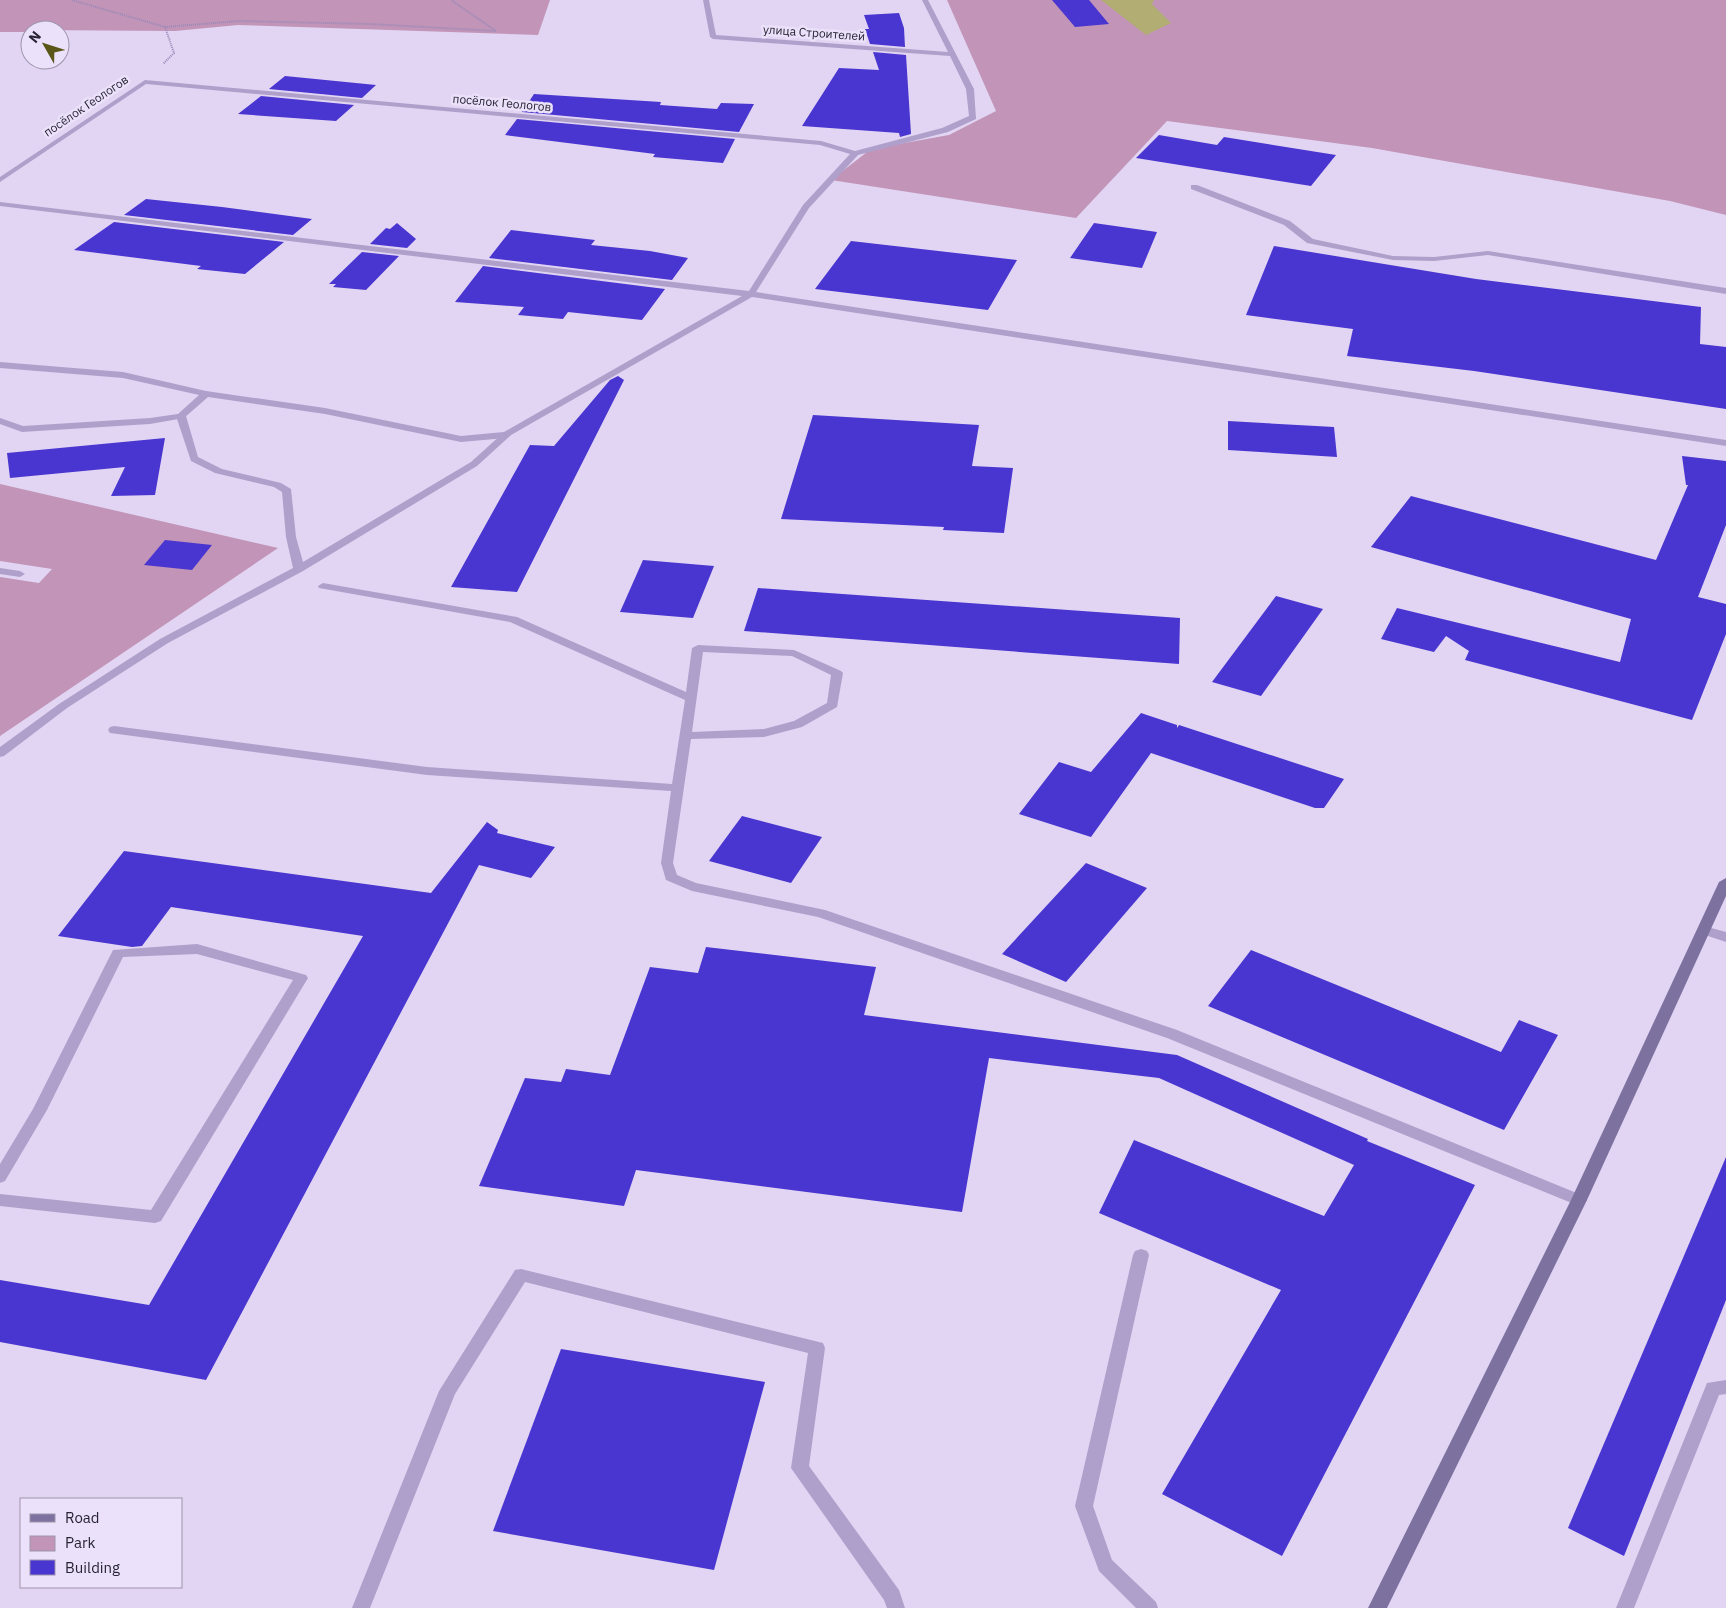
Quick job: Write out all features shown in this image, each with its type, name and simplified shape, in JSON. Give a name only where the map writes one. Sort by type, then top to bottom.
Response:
[{"type":"street","name":"улица Строителей","points":[[706,0],[713,37],[952,54]]},
{"type":"street","points":[[0,753],[63,706],[164,641],[299,569],[474,464],[506,436],[751,294],[806,208],[855,153],[945,130],[973,118],[970,90],[925,0]]},
{"type":"street","name":"посёлок Геологов","points":[[0,180],[145,82],[821,144],[855,153]]},
{"type":"street","points":[[1194,188],[1287,223],[1310,241],[1393,258],[1434,259],[1488,253],[1726,291]]},
{"type":"street","points":[[0,204],[751,294],[1726,443]]},
{"type":"street","points":[[0,365],[123,375],[206,394],[325,411],[461,439],[506,436]]},
{"type":"street","points":[[0,420],[22,430],[150,421],[181,416],[206,394]]},
{"type":"street","points":[[181,416],[194,459],[219,471],[277,485],[287,491],[292,537],[299,569]]},
{"type":"street","points":[[0,571],[20,574]]},
{"type":"street","points":[[323,586],[513,619],[691,699]]},
{"type":"street","points":[[686,736],[764,733],[798,724],[833,705],[837,673],[794,653],[698,648],[667,863],[672,877],[692,887],[820,913],[1172,1034],[1579,1200]]},
{"type":"street","points":[[114,730],[428,772],[679,788]]},
{"type":"street","points":[[1377,1608],[1579,1200],[1726,882]]},
{"type":"street","points":[[1704,930],[1726,937]]},
{"type":"street","points":[[0,1178],[40,1110],[118,953],[197,949],[301,978],[155,1217],[0,1200]]},
{"type":"street","points":[[1140,1255],[1084,1506],[1105,1566],[1149,1608]]},
{"type":"street","points":[[361,1608],[448,1391],[521,1276],[817,1348],[800,1468],[892,1596],[896,1608]]},
{"type":"street","points":[[1625,1608],[1713,1388],[1726,1387]]},
{"type":"path","points":[[72,0],[165,27],[239,21],[370,24],[496,31],[451,0]]},
{"type":"path","points":[[145,82],[174,53],[165,27]]},
{"type":"green space","points":[[0,0],[550,0],[538,35],[238,25],[175,31],[70,30],[70,20],[20,20],[20,32],[0,32]]},
{"type":"green space","points":[[947,0],[1726,0],[1726,215],[1670,201],[1372,148],[1167,121],[1076,218],[831,180],[871,149],[949,135],[996,111]]},
{"type":"green space","points":[[0,484],[278,548],[0,736],[0,577],[39,583],[52,569],[0,561]]},
{"type":"shaded area","points":[[1101,0],[1154,0],[1152,4],[1171,23],[1146,35]]},
{"type":"building","points":[[1052,0],[1089,0],[1109,24],[1075,27]]},
{"type":"building","points":[[899,13],[904,28],[905,47],[870,44],[865,29],[869,29],[864,15]]},
{"type":"building","points":[[873,52],[906,55],[911,134],[900,137],[899,133],[802,126],[839,68],[879,70]]},
{"type":"building","points":[[285,76],[376,85],[362,98],[269,89]]},
{"type":"building","points":[[534,94],[661,102],[660,105],[717,109],[721,103],[754,104],[739,132],[522,112]]},
{"type":"building","points":[[261,96],[354,105],[336,121],[238,114]]},
{"type":"building","points":[[517,119],[735,139],[723,163],[653,157],[655,154],[505,135]]},
{"type":"building","points":[[1159,135],[1217,145],[1224,137],[1336,155],[1311,186],[1136,158]]},
{"type":"building","points":[[146,199],[312,219],[293,235],[124,215]]},
{"type":"building","points":[[114,222],[284,242],[245,274],[197,269],[201,266],[74,250]]},
{"type":"building","points":[[397,223],[416,239],[407,248],[370,244],[386,228],[390,229]]},
{"type":"building","points":[[1094,223],[1157,232],[1142,268],[1070,258]]},
{"type":"building","points":[[511,230],[595,240],[591,245],[650,251],[688,258],[672,280],[489,258]]},
{"type":"building","points":[[851,241],[1017,260],[988,310],[815,289]]},
{"type":"building","points":[[1274,246],[1476,279],[1701,307],[1700,344],[1726,347],[1726,409],[1474,371],[1347,356],[1353,329],[1246,315]]},
{"type":"building","points":[[362,252],[399,256],[366,290],[333,287],[336,284],[329,284]]},
{"type":"building","points":[[483,266],[665,289],[642,320],[568,312],[563,319],[518,315],[524,307],[455,302]]},
{"type":"building","points":[[618,376],[624,380],[517,592],[451,587],[530,445],[554,446],[610,380]]},
{"type":"building","points":[[813,415],[979,425],[972,466],[1013,468],[1004,533],[943,530],[944,527],[781,519]]},
{"type":"building","points":[[1228,421],[1334,427],[1337,457],[1228,450]]},
{"type":"building","points":[[165,438],[155,495],[111,496],[125,467],[10,478],[7,453]]},
{"type":"building","points":[[1682,456],[1726,461],[1726,525],[1698,597],[1726,604],[1726,634],[1692,720],[1465,660],[1469,651],[1446,636],[1434,652],[1381,639],[1397,608],[1620,662],[1631,619],[1371,547],[1411,496],[1656,560],[1688,485],[1686,485]]},
{"type":"building","points":[[165,540],[212,545],[192,570],[144,565]]},
{"type":"building","points":[[643,560],[714,566],[693,618],[620,612]]},
{"type":"building","points":[[758,588],[1180,618],[1179,664],[744,631]]},
{"type":"building","points":[[1276,596],[1323,609],[1261,696],[1212,682]]},
{"type":"building","points":[[1141,713],[1177,725],[1177,728],[1179,725],[1344,779],[1324,808],[1315,808],[1151,753],[1091,837],[1019,814],[1059,762],[1091,772]]},
{"type":"building","points":[[742,816],[822,837],[791,883],[709,861]]},
{"type":"building","points":[[487,822],[498,830],[497,833],[555,847],[531,878],[479,865],[206,1380],[0,1342],[0,1280],[149,1305],[363,936],[171,907],[142,946],[132,947],[58,936],[124,851],[431,893]]},
{"type":"building","points":[[1086,863],[1147,888],[1066,982],[1002,954]]},
{"type":"building","points":[[706,947],[876,967],[864,1015],[1177,1055],[1368,1139],[1367,1141],[1475,1185],[1282,1556],[1162,1494],[1281,1290],[1099,1213],[1134,1140],[1324,1216],[1354,1165],[1159,1078],[989,1058],[962,1212],[636,1170],[624,1206],[479,1186],[525,1078],[561,1082],[566,1069],[610,1075],[650,967],[698,973]]},
{"type":"building","points":[[1251,950],[1501,1052],[1519,1020],[1558,1035],[1504,1130],[1208,1006]]},
{"type":"building","points":[[1726,1157],[1726,1300],[1624,1556],[1568,1528]]},
{"type":"building","points":[[561,1349],[765,1382],[714,1570],[493,1531]]}]
